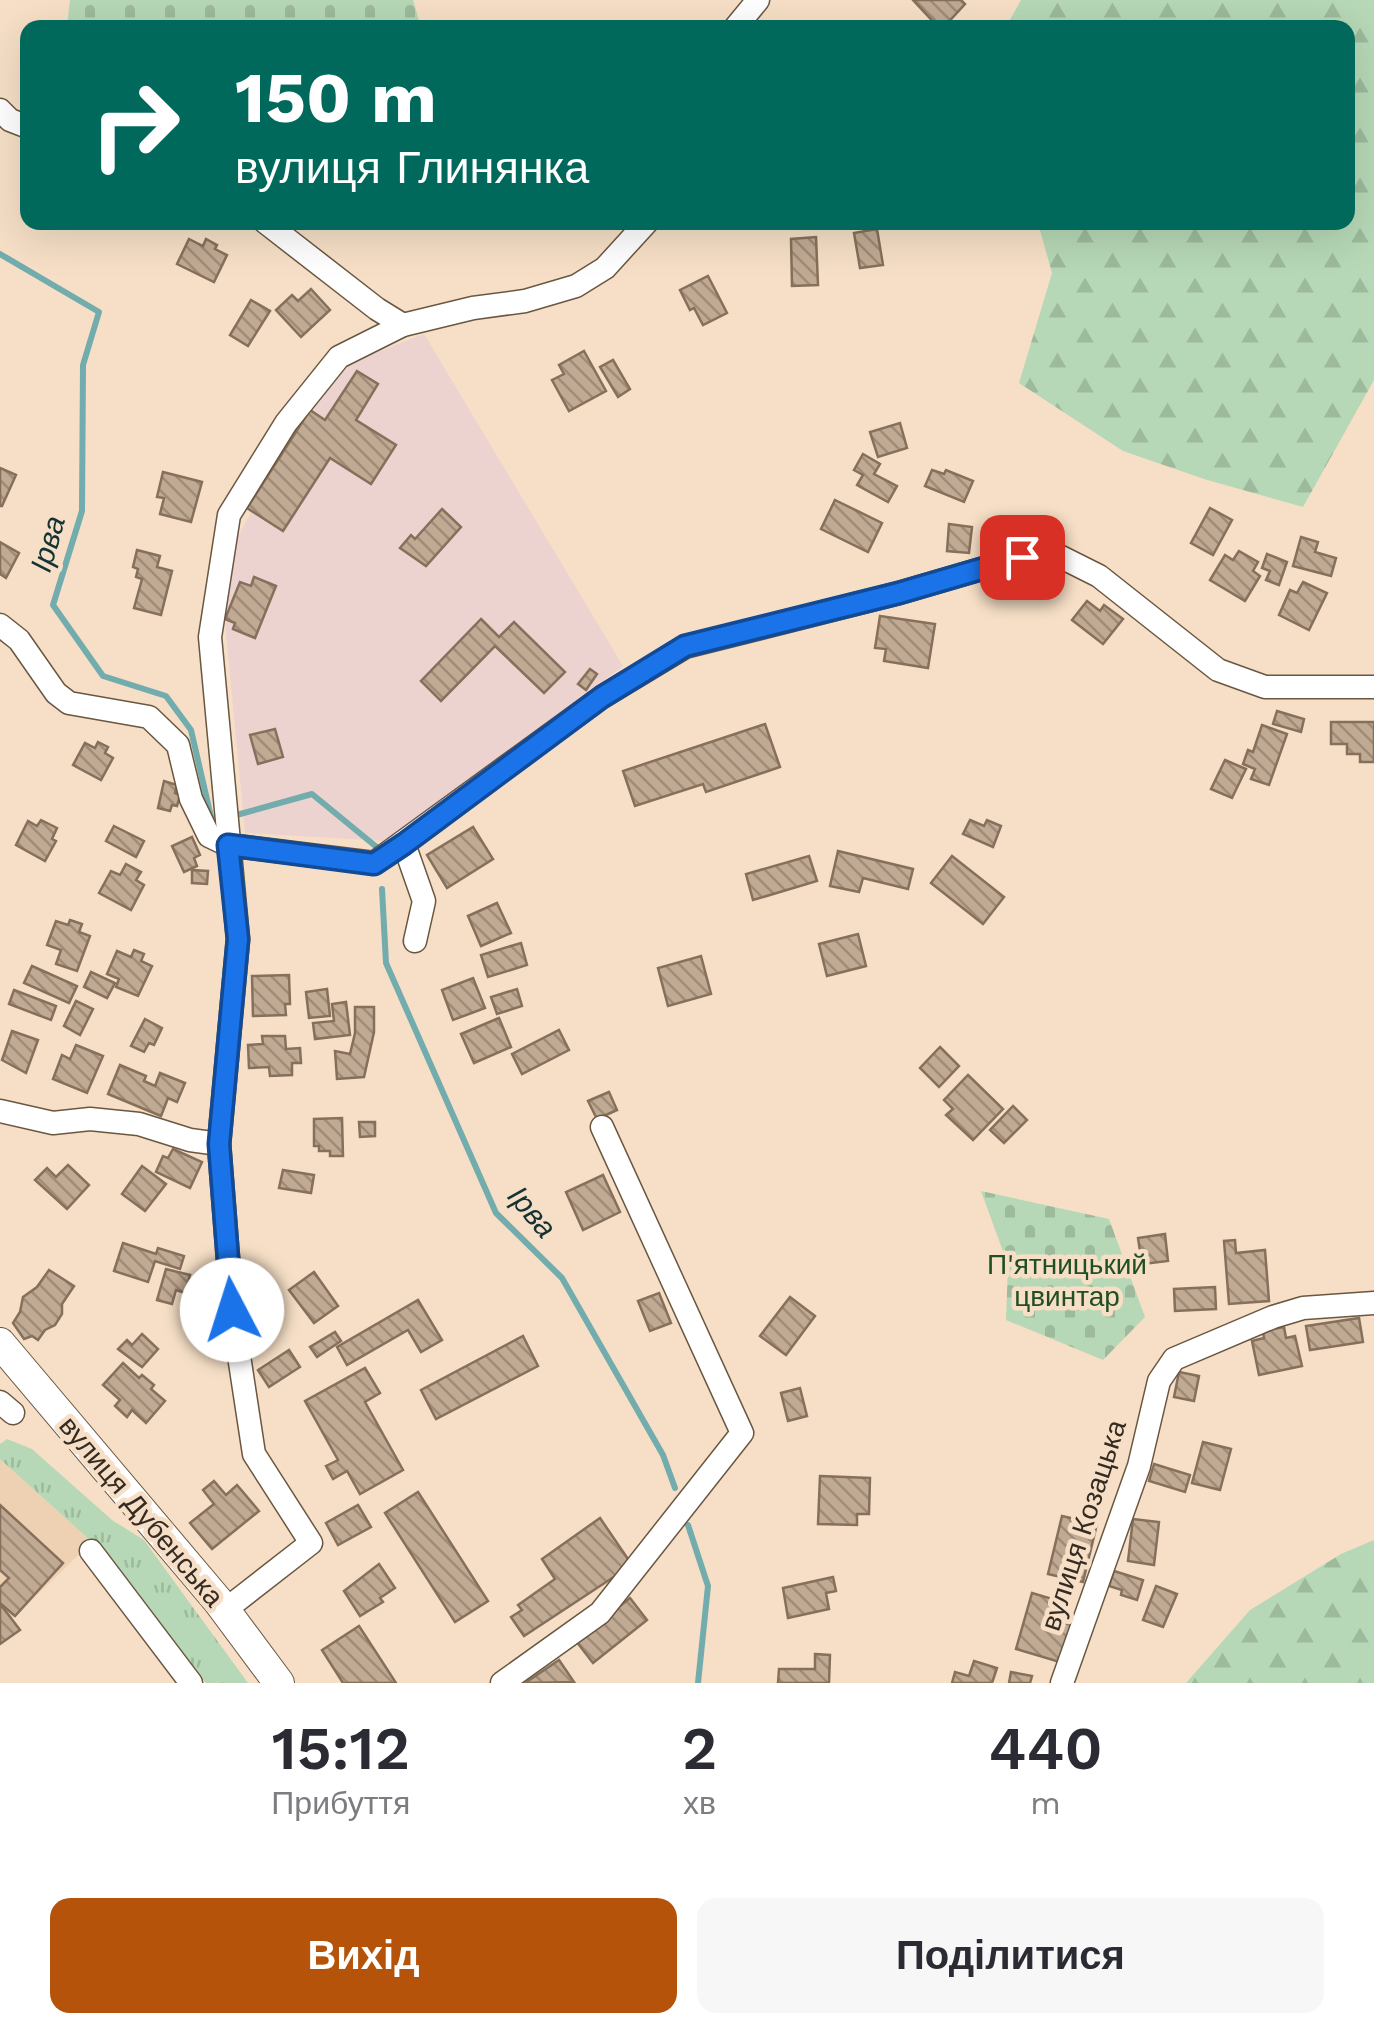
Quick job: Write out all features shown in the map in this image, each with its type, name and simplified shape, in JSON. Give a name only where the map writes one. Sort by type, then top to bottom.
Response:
[{"type":"main road","name":"вулиця Дубенська","points":[[0,1344],[225,1610],[279,1683]]},
{"type":"street","points":[[739,20],[758,0]]},
{"type":"street","points":[[275,230],[377,309],[404,325]]},
{"type":"street","points":[[225,1610],[311,1543],[254,1454],[232,1310],[219,1144],[238,939],[210,637],[229,515],[286,424],[339,357],[404,325],[473,308],[525,301],[576,286],[605,268],[639,230]]},
{"type":"street","points":[[0,626],[19,640],[56,693],[69,703],[149,716],[178,745],[191,799],[209,836],[228,830],[374,864],[602,697],[685,646],[899,593],[1022,557],[1051,552],[1099,576],[1218,670],[1265,687],[1374,688]]},
{"type":"street","points":[[404,844],[424,901],[416,941]]},
{"type":"street","points":[[0,1111],[52,1123],[90,1119],[139,1124],[190,1140],[219,1144]]},
{"type":"street","points":[[502,1683],[600,1613],[742,1432],[602,1128]]},
{"type":"street","name":"вулиця Козацька","points":[[1062,1683],[1139,1466],[1158,1380],[1174,1359],[1273,1316],[1303,1308],[1374,1303]]},
{"type":"street","points":[[91,1551],[190,1683]]},
{"type":"shaded area","points":[[424,334],[623,666],[386,841],[245,833],[220,570],[326,372]]},
{"type":"shaded area","points":[[0,1459],[92,1542],[15,1616],[0,1625]]},
{"type":"green space","points":[[70,0],[413,0],[419,20],[68,20]]},
{"type":"green space","points":[[1021,0],[1374,0],[1374,380],[1303,507],[1123,451],[1019,383],[1052,273],[1040,230],[1355,230],[1355,20],[1010,20]]},
{"type":"green space","name":"П'ятницький цвинтар","points":[[981,1191],[1109,1219],[1145,1317],[1103,1360],[1006,1320],[1008,1265]]},
{"type":"green space","points":[[7,1439],[32,1449],[112,1520],[144,1540],[248,1683],[206,1683],[92,1542],[0,1459],[0,1444]]},
{"type":"green space","points":[[1374,1540],[1374,1683],[1186,1683],[1250,1610],[1341,1554]]},
{"type":"building","points":[[913,0],[961,0],[965,4],[950,20],[932,20]]},
{"type":"building","points":[[877,230],[883,265],[860,268],[854,233]]},
{"type":"building","points":[[816,237],[818,285],[792,286],[791,239]]},
{"type":"building","points":[[189,239],[203,246],[206,239],[227,255],[214,282],[177,264]]},
{"type":"building","points":[[708,276],[727,313],[703,325],[680,290]]},
{"type":"building","points":[[311,289],[330,310],[301,337],[276,310],[292,295],[298,301]]},
{"type":"building","points":[[251,300],[270,311],[248,346],[230,335]]},
{"type":"building","points":[[584,351],[606,391],[569,411],[552,380],[564,374],[559,365]]},
{"type":"building","points":[[613,360],[630,389],[618,397],[600,367]]},
{"type":"building","points":[[357,371],[378,384],[356,420],[396,445],[371,484],[330,458],[283,531],[247,508],[310,410],[325,420]]},
{"type":"building","points":[[900,423],[907,448],[878,457],[870,432]]},
{"type":"building","points":[[863,454],[880,464],[874,474],[897,486],[888,502],[857,485],[863,475],[854,470]]},
{"type":"building","points":[[0,468],[16,475],[2,506],[0,506]]},
{"type":"building","points":[[932,470],[944,474],[946,470],[973,481],[964,502],[925,486]]},
{"type":"building","points":[[163,472],[202,482],[191,522],[160,514],[164,498],[157,497]]},
{"type":"building","points":[[835,500],[882,523],[868,552],[821,529]]},
{"type":"building","points":[[1210,508],[1232,520],[1213,555],[1191,543]]},
{"type":"building","points":[[442,509],[461,527],[426,566],[400,548],[411,535],[415,539]]},
{"type":"building","points":[[949,524],[972,527],[969,553],[947,551]]},
{"type":"building","points":[[1301,537],[1318,542],[1315,552],[1336,558],[1331,576],[1293,566]]},
{"type":"building","points":[[0,542],[19,553],[6,578],[0,574]]},
{"type":"building","points":[[137,550],[160,556],[157,567],[172,571],[161,615],[134,608],[142,579],[136,577],[138,569],[133,567]]},
{"type":"building","points":[[1239,551],[1258,562],[1253,571],[1260,576],[1245,601],[1210,580],[1225,555],[1233,560]]},
{"type":"building","points":[[1267,554],[1287,562],[1279,585],[1266,580],[1270,571],[1262,568]]},
{"type":"building","points":[[254,577],[276,586],[255,638],[233,629],[235,623],[225,619],[240,582],[251,586]]},
{"type":"building","points":[[1303,582],[1327,593],[1309,630],[1279,615],[1290,590],[1297,593]]},
{"type":"building","points":[[1087,601],[1100,611],[1104,605],[1123,619],[1103,644],[1072,620]]},
{"type":"building","points":[[880,616],[935,624],[928,668],[884,661],[886,649],[875,648]]},
{"type":"building","points":[[481,619],[499,637],[514,622],[565,672],[544,693],[495,646],[441,701],[421,681]]},
{"type":"building","points":[[590,669],[597,674],[586,690],[578,684]]},
{"type":"building","points":[[1277,711],[1304,719],[1301,732],[1273,724]]},
{"type":"building","points":[[1331,722],[1374,722],[1374,762],[1360,762],[1360,754],[1347,754],[1347,744],[1331,744]]},
{"type":"building","points":[[765,724],[780,767],[706,792],[703,784],[635,806],[623,771]]},
{"type":"building","points":[[1262,725],[1287,734],[1269,785],[1251,779],[1255,769],[1243,764],[1248,750],[1253,752]]},
{"type":"building","points":[[275,729],[283,757],[258,764],[250,735]]},
{"type":"building","points":[[98,742],[108,747],[105,753],[113,758],[101,780],[73,765],[85,743],[95,748]]},
{"type":"building","points":[[1225,760],[1246,769],[1232,798],[1211,789]]},
{"type":"building","points":[[164,781],[177,785],[175,793],[180,795],[177,806],[172,805],[170,811],[158,808]]},
{"type":"building","points":[[41,820],[57,828],[52,839],[56,841],[45,861],[16,845],[28,821],[37,826]]},
{"type":"building","points":[[970,820],[984,826],[987,820],[1001,826],[993,847],[963,834]]},
{"type":"building","points":[[114,826],[144,841],[136,857],[106,841]]},
{"type":"building","points":[[473,827],[493,859],[447,888],[427,855]]},
{"type":"building","points":[[192,837],[200,855],[194,858],[197,866],[184,872],[172,846]]},
{"type":"building","points":[[838,851],[913,869],[908,889],[863,878],[859,892],[830,886]]},
{"type":"building","points":[[809,856],[817,881],[753,900],[746,874]]},
{"type":"building","points":[[952,856],[1004,897],[983,924],[931,883]]},
{"type":"building","points":[[126,864],[141,872],[136,880],[144,885],[131,910],[99,893],[111,871],[120,875]]},
{"type":"building","points":[[192,870],[208,871],[207,884],[192,883]]},
{"type":"building","points":[[497,903],[511,933],[481,946],[468,916]]},
{"type":"building","points":[[70,920],[82,924],[79,932],[90,936],[77,971],[56,964],[61,950],[47,945],[56,921],[68,925]]},
{"type":"building","points":[[858,934],[866,966],[827,976],[819,944]]},
{"type":"building","points":[[521,943],[527,965],[488,977],[481,955]]},
{"type":"building","points":[[134,950],[144,954],[141,961],[152,966],[138,996],[116,987],[119,979],[107,974],[117,951],[131,957]]},
{"type":"building","points":[[701,956],[711,994],[668,1006],[658,968]]},
{"type":"building","points":[[32,966],[77,986],[69,1003],[24,983]]},
{"type":"building","points":[[91,972],[115,983],[107,998],[84,987]]},
{"type":"building","points":[[289,975],[290,1004],[285,1004],[286,1015],[253,1016],[252,976]]},
{"type":"building","points":[[473,978],[485,1008],[453,1020],[442,990]]},
{"type":"building","points":[[327,989],[330,1016],[309,1018],[306,992]]},
{"type":"building","points":[[517,989],[522,1006],[497,1014],[491,997]]},
{"type":"building","points":[[14,990],[56,1006],[51,1020],[9,1004]]},
{"type":"building","points":[[76,1001],[93,1009],[80,1035],[64,1026]]},
{"type":"building","points":[[346,1002],[350,1035],[315,1039],[313,1023],[334,1021],[332,1004]]},
{"type":"building","points":[[355,1007],[374,1007],[374,1032],[364,1077],[337,1079],[335,1051],[350,1054]]},
{"type":"building","points":[[499,1018],[511,1047],[474,1063],[461,1034]]},
{"type":"building","points":[[145,1019],[162,1028],[154,1045],[149,1043],[144,1052],[131,1046]]},
{"type":"building","points":[[559,1030],[569,1050],[522,1074],[512,1054]]},
{"type":"building","points":[[12,1031],[38,1040],[26,1073],[2,1060]]},
{"type":"building","points":[[262,1036],[285,1036],[286,1049],[300,1048],[301,1063],[292,1063],[292,1075],[270,1076],[269,1067],[249,1068],[248,1045],[263,1044]]},
{"type":"building","points":[[76,1045],[103,1056],[87,1093],[53,1079],[62,1055],[70,1059]]},
{"type":"building","points":[[940,1047],[959,1066],[939,1087],[920,1068]]},
{"type":"building","points":[[120,1065],[146,1076],[144,1081],[155,1086],[160,1073],[185,1083],[177,1102],[168,1098],[161,1116],[108,1094]]},
{"type":"building","points":[[968,1075],[1003,1109],[973,1140],[946,1115],[953,1109],[944,1100]]},
{"type":"building","points":[[609,1092],[617,1110],[597,1119],[588,1101]]},
{"type":"building","points":[[1013,1106],[1027,1120],[1004,1143],[990,1130]]},
{"type":"building","points":[[342,1118],[343,1156],[319,1151],[319,1146],[314,1146],[314,1119]]},
{"type":"building","points":[[359,1122],[375,1122],[375,1136],[360,1137]]},
{"type":"building","points":[[173,1149],[202,1162],[190,1188],[156,1172],[163,1156],[168,1158]]},
{"type":"building","points":[[68,1165],[89,1185],[67,1209],[35,1180],[47,1168],[56,1177]]},
{"type":"building","points":[[142,1166],[166,1184],[145,1211],[122,1194]]},
{"type":"building","points":[[283,1170],[314,1175],[311,1193],[279,1188]]},
{"type":"building","points":[[603,1175],[620,1212],[583,1230],[566,1192]]},
{"type":"building","points":[[1165,1234],[1168,1261],[1142,1264],[1138,1238]]},
{"type":"building","points":[[1235,1240],[1236,1253],[1265,1250],[1269,1301],[1229,1304],[1224,1241]]},
{"type":"building","points":[[123,1243],[156,1254],[158,1248],[184,1256],[180,1269],[155,1261],[148,1282],[114,1271]]},
{"type":"building","points":[[166,1269],[190,1275],[185,1293],[176,1290],[172,1304],[157,1300]]},
{"type":"building","points":[[49,1270],[74,1286],[55,1325],[38,1340],[32,1336],[24,1339],[13,1323],[23,1297],[37,1287]]},
{"type":"building","points":[[314,1272],[338,1306],[314,1323],[289,1290]]},
{"type":"building","points":[[1215,1287],[1216,1309],[1175,1311],[1174,1289]]},
{"type":"building","points":[[659,1293],[671,1323],[650,1331],[638,1301]]},
{"type":"building","points":[[790,1297],[815,1316],[786,1355],[760,1336]]},
{"type":"building","points":[[418,1300],[442,1340],[421,1352],[408,1330],[347,1365],[337,1347]]},
{"type":"building","points":[[1359,1318],[1363,1342],[1310,1350],[1306,1326]]},
{"type":"building","points":[[1284,1327],[1286,1338],[1295,1336],[1302,1366],[1259,1375],[1252,1341],[1264,1338],[1263,1331]]},
{"type":"building","points":[[335,1332],[341,1341],[317,1357],[310,1347]]},
{"type":"building","points":[[142,1334],[158,1349],[142,1367],[118,1349],[127,1340],[132,1345]]},
{"type":"building","points":[[523,1336],[538,1366],[436,1419],[421,1390]]},
{"type":"building","points":[[289,1350],[300,1367],[269,1387],[258,1370]]},
{"type":"building","points":[[123,1363],[154,1385],[151,1389],[165,1401],[146,1423],[132,1410],[127,1417],[115,1406],[120,1400],[103,1385]]},
{"type":"building","points":[[365,1368],[380,1393],[365,1402],[403,1470],[360,1494],[347,1471],[333,1479],[326,1466],[338,1460],[305,1401]]},
{"type":"building","points":[[1179,1372],[1199,1376],[1194,1401],[1174,1397]]},
{"type":"building","points":[[800,1388],[807,1416],[788,1421],[781,1393]]},
{"type":"building","points":[[1203,1442],[1231,1449],[1220,1490],[1192,1483]]},
{"type":"building","points":[[1154,1464],[1190,1475],[1185,1492],[1149,1481]]},
{"type":"building","points":[[820,1476],[870,1478],[869,1514],[857,1514],[857,1525],[818,1524]]},
{"type":"building","points":[[214,1481],[226,1495],[237,1485],[259,1511],[212,1549],[190,1523],[214,1504],[203,1490]]},
{"type":"building","points":[[418,1492],[488,1601],[455,1622],[385,1513]]},
{"type":"building","points":[[0,1505],[63,1563],[15,1616],[0,1603],[0,1587],[9,1578],[0,1570]]},
{"type":"building","points":[[358,1505],[371,1527],[338,1545],[326,1523]]},
{"type":"building","points":[[1062,1516],[1097,1524],[1083,1582],[1048,1574]]},
{"type":"building","points":[[600,1518],[632,1565],[524,1636],[511,1617],[522,1610],[518,1605],[555,1579],[542,1559]]},
{"type":"building","points":[[1133,1519],[1159,1522],[1154,1565],[1128,1561]]},
{"type":"building","points":[[379,1564],[395,1588],[380,1598],[383,1602],[360,1616],[344,1591]]},
{"type":"building","points":[[1114,1571],[1143,1580],[1137,1600],[1109,1586]]},
{"type":"building","points":[[833,1577],[836,1591],[826,1593],[829,1609],[788,1618],[783,1588]]},
{"type":"building","points":[[1156,1586],[1177,1594],[1163,1627],[1143,1620]]},
{"type":"building","points":[[1032,1593],[1066,1603],[1061,1622],[1074,1626],[1063,1663],[1016,1649]]},
{"type":"building","points":[[630,1598],[647,1620],[593,1663],[576,1641]]},
{"type":"building","points":[[0,1606],[20,1630],[0,1644]]},
{"type":"building","points":[[359,1626],[396,1683],[343,1683],[322,1650]]},
{"type":"building","points":[[815,1654],[830,1655],[829,1683],[778,1683],[779,1669],[815,1669]]},
{"type":"building","points":[[559,1660],[574,1682],[525,1683]]},
{"type":"building","points":[[974,1661],[997,1668],[992,1683],[952,1683],[955,1672],[969,1676]]},
{"type":"building","points":[[1011,1672],[1032,1676],[1030,1683],[1009,1683]]},
{"type":"waterway","name":"Ірва","points":[[0,254],[99,312],[83,365],[82,511],[53,605],[103,676],[166,696],[191,730],[211,817]]},
{"type":"waterway","name":"Ірва","points":[[233,816],[312,794],[379,849]]},
{"type":"waterway","name":"Ірва","points":[[382,889],[386,963],[496,1213],[562,1278],[663,1455],[675,1488]]},
{"type":"waterway","name":"Ірва","points":[[688,1525],[708,1586],[698,1683]]},
{"type":"route","points":[[232,1310],[219,1144],[238,939],[228,845],[374,864],[602,697],[685,646],[899,593],[1022,557]]}]
